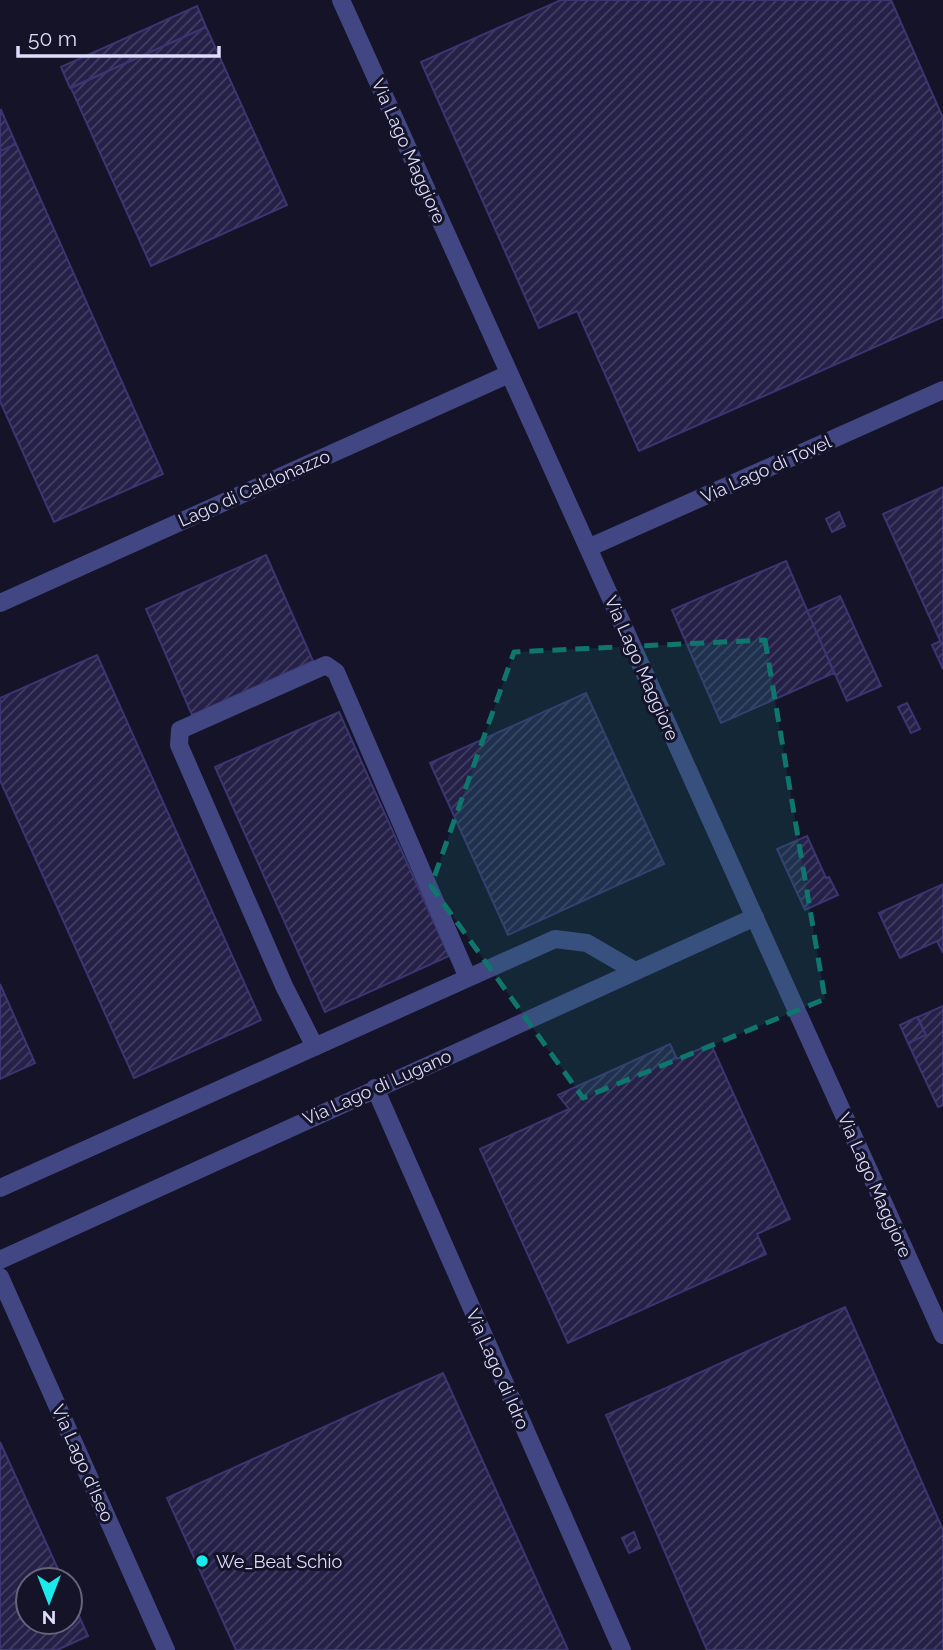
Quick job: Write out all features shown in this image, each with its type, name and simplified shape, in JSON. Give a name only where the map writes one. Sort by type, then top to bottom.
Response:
[{"type":"street","name":"Via Lago Maggiore","points":[[341,0],[943,1335]]},
{"type":"street","name":"Lago di Caldonazzo","points":[[0,603],[509,374]]},
{"type":"street","name":"Via Lago di Tovel","points":[[588,548],[943,390]]},
{"type":"street","points":[[315,1047],[284,986],[184,758],[179,745],[180,730],[326,665],[336,672],[468,978]]},
{"type":"street","name":"Via Lago di Lugano","points":[[0,1260],[755,917]]},
{"type":"street","points":[[0,1188],[555,939],[587,943],[635,971]]},
{"type":"street","name":"Via Lago di Idro","points":[[374,1088],[622,1650]]},
{"type":"street","name":"Via Lago d'Iseo","points":[[0,1277],[166,1650]]},
{"type":"highlighted area","points":[[765,640],[825,999],[583,1098],[431,886],[514,652]]},
{"type":"building","points":[[561,0],[891,0],[943,118],[943,317],[639,451],[577,311],[539,328],[421,62]]},
{"type":"building","points":[[197,6],[206,27],[70,88],[61,67]]},
{"type":"building","points":[[206,27],[287,205],[151,266],[71,88]]},
{"type":"building","points":[[0,111],[16,144],[0,151]]},
{"type":"building","points":[[16,144],[163,474],[54,522],[0,401],[0,151]]},
{"type":"building","points":[[943,487],[943,647],[883,514]]},
{"type":"building","points":[[839,512],[845,526],[832,532],[826,519]]},
{"type":"building","points":[[266,555],[313,661],[192,715],[146,609]]},
{"type":"building","points":[[786,561],[834,673],[721,723],[672,610]]},
{"type":"building","points":[[840,596],[881,686],[847,701],[807,611]]},
{"type":"building","points":[[940,641],[943,647],[943,669],[932,645]]},
{"type":"building","points":[[97,655],[261,1020],[134,1078],[0,780],[0,698]]},
{"type":"building","points":[[586,693],[664,864],[508,935],[430,763]]},
{"type":"building","points":[[907,703],[920,729],[911,733],[898,707]]},
{"type":"building","points":[[339,712],[449,956],[325,1012],[215,767]]},
{"type":"building","points":[[807,836],[826,878],[829,877],[838,895],[805,910],[777,849]]},
{"type":"building","points":[[943,884],[943,953],[937,941],[900,958],[879,913]]},
{"type":"building","points":[[0,984],[35,1063],[0,1079]]},
{"type":"building","points":[[943,1006],[943,1105],[938,1107],[908,1043],[926,1035],[918,1017]]},
{"type":"building","points":[[917,1017],[926,1035],[908,1043],[900,1025]]},
{"type":"building","points":[[670,1044],[677,1059],[711,1044],[790,1219],[757,1234],[766,1254],[568,1343],[480,1149],[569,1109],[558,1095]]},
{"type":"building","points":[[845,1307],[943,1530],[943,1650],[707,1650],[606,1415]]},
{"type":"building","points":[[443,1373],[568,1650],[236,1650],[167,1498]]},
{"type":"building","points":[[0,1442],[57,1566],[14,1566],[14,1636],[84,1636],[84,1627],[88,1636],[57,1650],[0,1650]]},
{"type":"building","points":[[634,1532],[640,1548],[629,1553],[622,1538]]},
{"type":"place","name":"We_Beat Schio","points":[[202,1561]]}]
